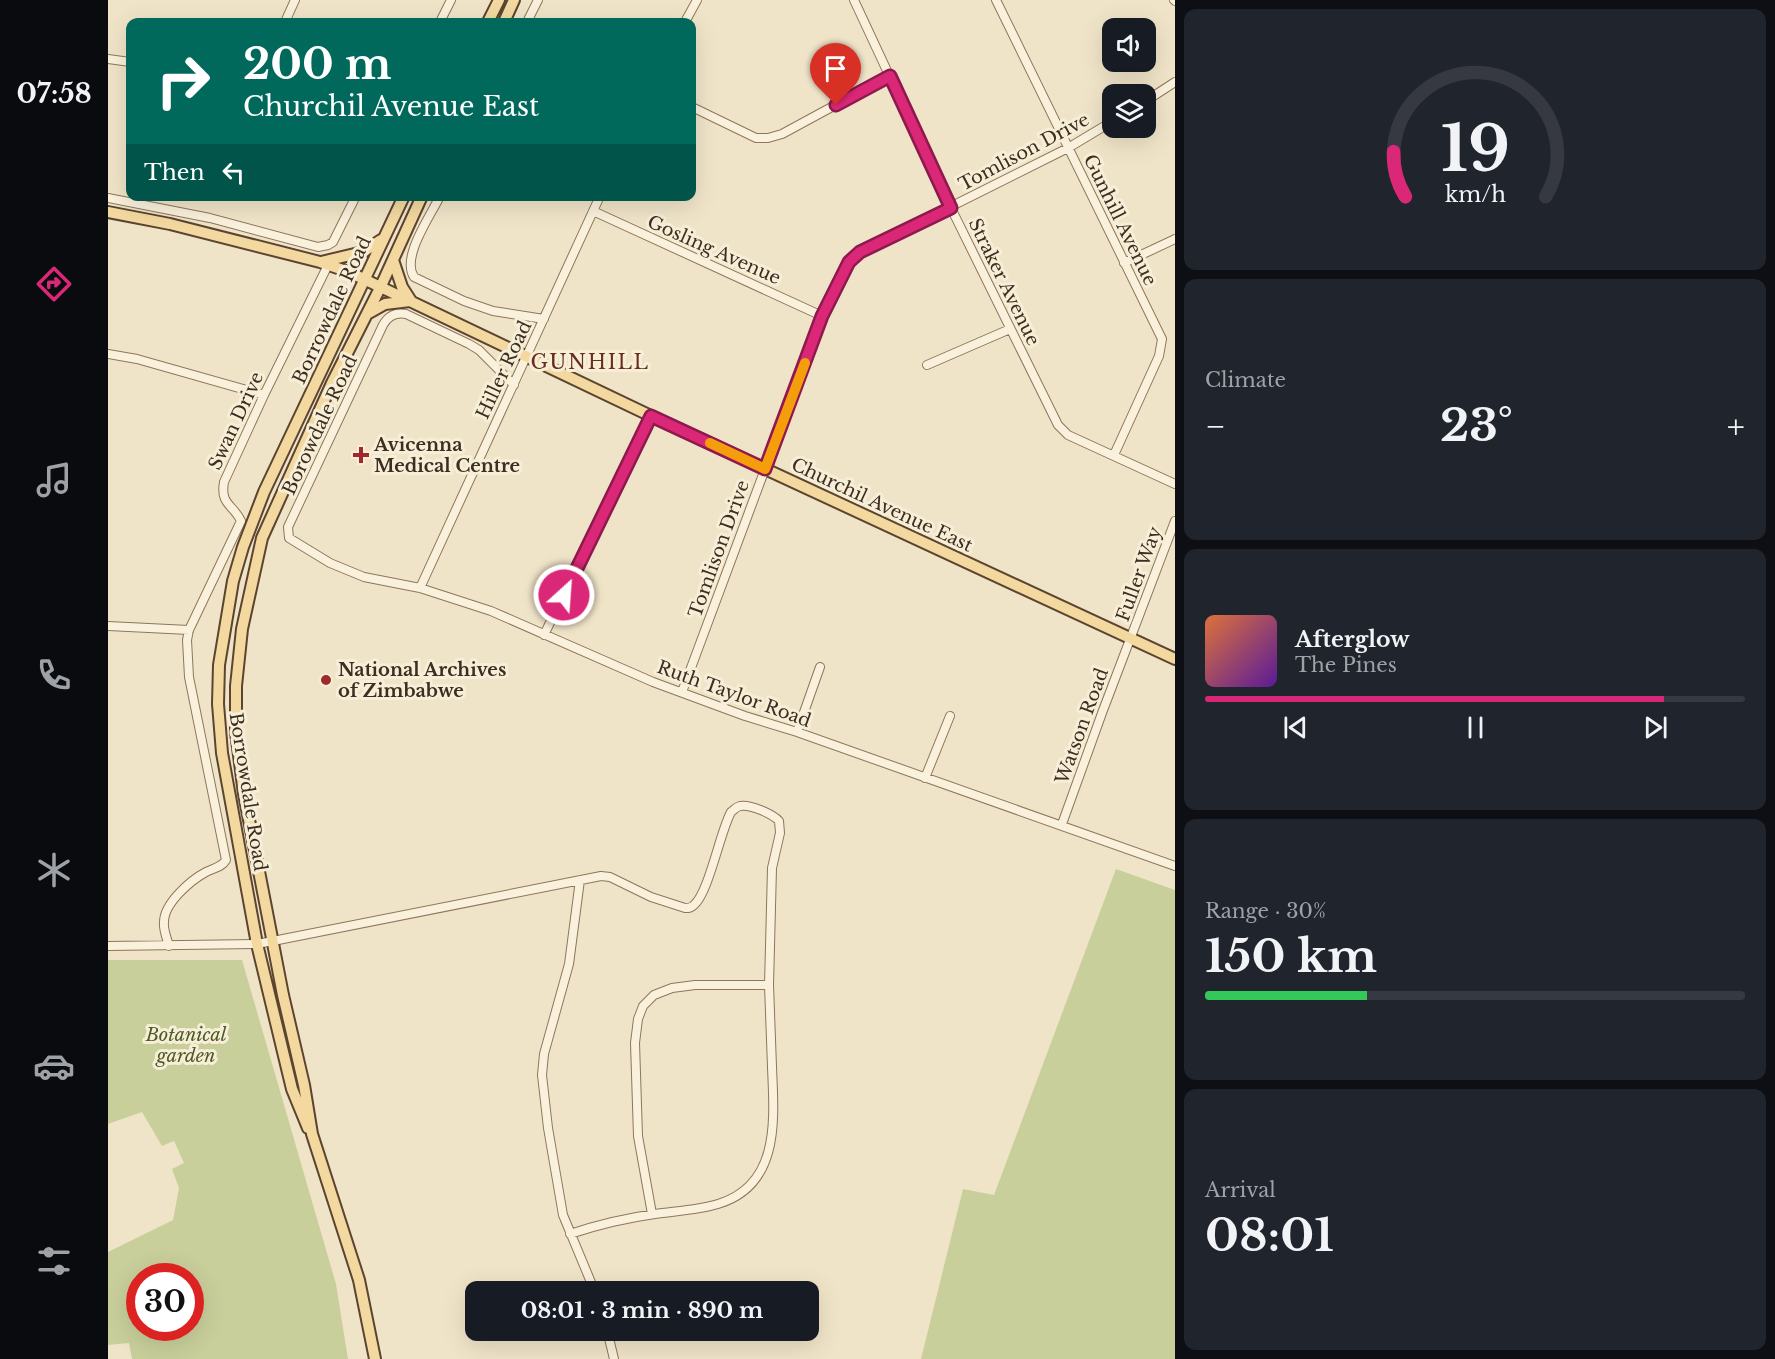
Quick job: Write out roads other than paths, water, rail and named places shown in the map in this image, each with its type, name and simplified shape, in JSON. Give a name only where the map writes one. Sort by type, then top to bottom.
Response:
[{"type":"main road","points":[[490,18],[499,0]]},
{"type":"main road","points":[[506,18],[514,0]]},
{"type":"main road","name":"Borrowdale Road","points":[[312,1134],[292,1089],[257,944],[229,796],[219,726],[218,683],[224,631],[237,570],[264,492],[354,306],[402,201]]},
{"type":"main road","name":"Borrowdale Road","points":[[375,1359],[358,1280],[312,1134],[244,794],[236,732],[236,686],[242,629],[262,538],[322,403],[381,286],[420,201]]},
{"type":"main road","name":"Churchil Avenue East","points":[[108,212],[170,224],[324,263],[349,272],[651,416],[1175,659]]},
{"type":"main road","points":[[324,263],[363,252],[385,237]]},
{"type":"main road","points":[[367,314],[385,304],[411,301],[402,287],[393,260]]},
{"type":"main road","points":[[349,272],[354,306]]},
{"type":"street","points":[[287,18],[295,0]]},
{"type":"street","points":[[442,18],[451,0]]},
{"type":"street","points":[[530,18],[538,0]]},
{"type":"street","points":[[687,18],[697,0]]},
{"type":"street","name":"Straker Avenue","points":[[854,0],[951,208],[1061,429],[1068,435],[1175,484]]},
{"type":"street","name":"Gunhill Avenue","points":[[996,0],[1160,333],[1162,348],[1114,455]]},
{"type":"street","points":[[108,59],[126,61]]},
{"type":"street","points":[[696,109],[756,138],[768,138],[782,134],[890,76]]},
{"type":"street","points":[[1156,94],[1175,82]]},
{"type":"street","name":"Tomlison Drive","points":[[682,692],[822,316],[852,257],[1068,148],[1102,128]]},
{"type":"street","points":[[108,198],[126,201]]},
{"type":"street","points":[[129,201],[318,247],[333,242],[354,201]]},
{"type":"street","points":[[438,201],[412,252],[409,265],[414,277],[464,301],[493,311],[544,319]]},
{"type":"street","name":"Hiller Road","points":[[420,588],[598,201]]},
{"type":"street","name":"Gosling Avenue","points":[[593,211],[822,316]]},
{"type":"street","points":[[226,239],[230,224]]},
{"type":"street","points":[[1124,263],[1175,239]]},
{"type":"street","name":"Swan Drive","points":[[168,946],[164,922],[169,907],[190,884],[208,871],[222,865],[226,860],[189,677],[189,630],[241,521],[239,516],[228,507],[224,498],[222,491],[224,482],[324,263]]},
{"type":"street","name":"Borowdale Road","points":[[289,538],[288,527],[383,325],[389,317],[406,314],[478,350],[514,385]]},
{"type":"street","points":[[927,365],[1010,329]]},
{"type":"street","points":[[108,354],[137,359],[264,395]]},
{"type":"street","points":[[544,635],[651,416]]},
{"type":"street","name":"Fuller Way","points":[[1131,639],[1175,520]]},
{"type":"street","name":"Ruth Taylor Road","points":[[289,538],[330,563],[364,577],[420,588],[491,611],[613,665],[745,716],[1062,824],[1175,866]]},
{"type":"street","points":[[108,626],[189,630]]},
{"type":"street","name":"Watson Road","points":[[1062,824],[1101,713],[1131,639]]},
{"type":"street","points":[[797,732],[820,668]]},
{"type":"street","points":[[925,778],[950,716]]},
{"type":"street","points":[[108,946],[257,944],[580,880],[610,877],[651,897],[689,908],[698,901],[731,812],[740,806],[777,818],[780,833],[772,868],[769,985],[774,1128],[767,1159],[759,1174],[748,1187],[721,1203],[652,1214],[570,1234]]},
{"type":"street","points":[[580,880],[569,964],[544,1054],[542,1075],[559,1199],[570,1234],[591,1281]]},
{"type":"street","points":[[652,1214],[638,1136],[635,1043],[638,1019],[643,1006],[654,995],[672,988],[695,985],[769,985]]},
{"type":"street","points":[[610,1341],[614,1359]]},
{"type":"place","name":"Avicenna Medical Centre","points":[[361,455]]},
{"type":"place","name":"National Archives of Zimbabwe","points":[[326,680]]},
{"type":"district","name":"GUNHILL","points":[[590,362]]},
{"type":"park label","name":"Botanical garden","points":[[186,1045]]}]
